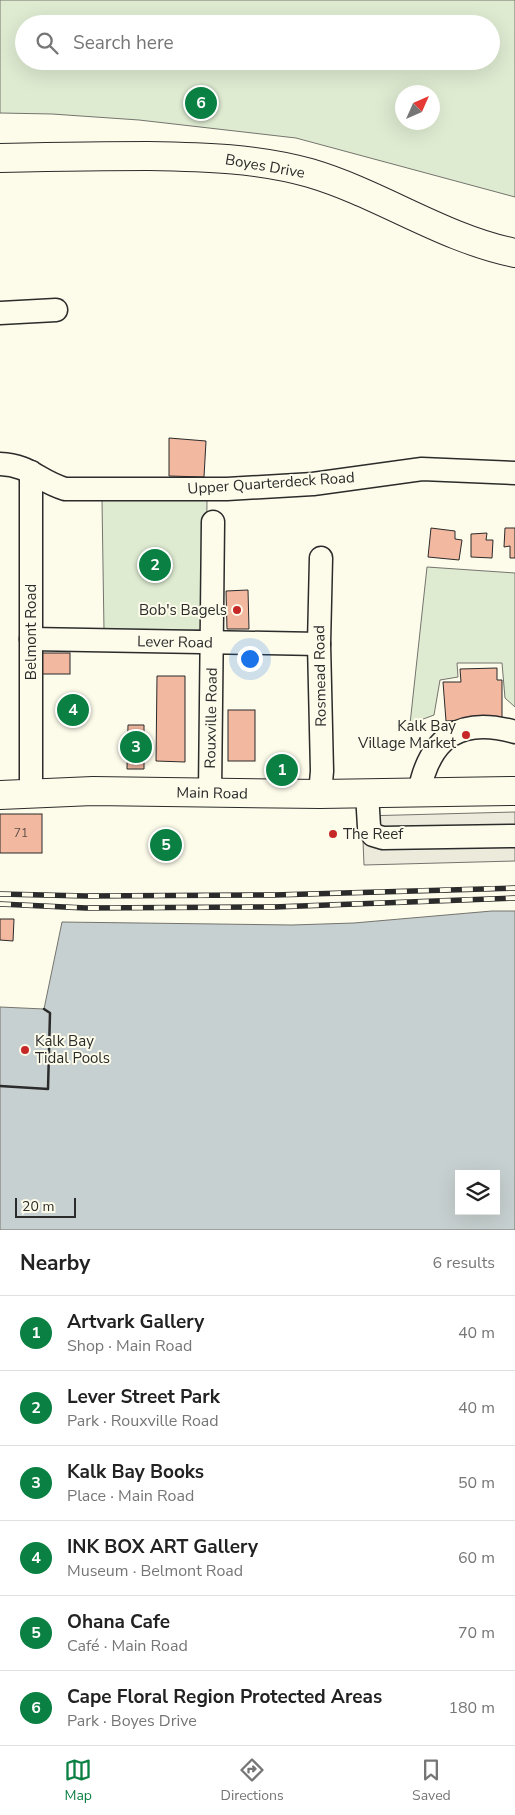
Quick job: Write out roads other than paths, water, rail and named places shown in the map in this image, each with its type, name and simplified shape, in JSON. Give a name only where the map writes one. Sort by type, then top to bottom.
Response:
[{"type":"main road","name":"Boyes Drive","points":[[0,158],[204,157],[260,162],[329,179],[376,198],[452,234],[515,253]]},
{"type":"main road","name":"Main Road","points":[[0,795],[94,791],[320,794],[515,790]]},
{"type":"street","points":[[0,313],[56,310]]},
{"type":"street","name":"Upper Quarterdeck Road","points":[[0,464],[16,465],[31,472],[50,485],[65,489],[214,490],[312,484],[422,469],[515,473]]},
{"type":"street","name":"Belmont Road","points":[[31,472],[31,793]]},
{"type":"street","name":"Rouxville Road","points":[[210,793],[213,522]]},
{"type":"street","name":"Rosmead Road","points":[[320,794],[322,771],[319,644],[321,558]]},
{"type":"street","name":"Lever Road","points":[[31,639],[319,644]]},
{"type":"street","points":[[419,793],[423,771],[432,753],[443,740],[454,733],[474,729],[504,729],[515,732]]},
{"type":"street","points":[[367,793],[369,827],[373,835],[383,838],[515,836]]},
{"type":"railway","points":[[0,894],[86,896],[274,895],[515,888]]},
{"type":"railway","points":[[0,904],[86,908],[274,907],[515,898]]},
{"type":"place","name":"Cape Floral Region Protected Areas","points":[[201,103]]},
{"type":"place","name":"Lever Street Park","points":[[155,565]]},
{"type":"place","name":"Bob's Bagels","points":[[237,610]]},
{"type":"place","name":"INK BOX ART Gallery","points":[[73,710]]},
{"type":"place","name":"Kalk Bay Village Market","points":[[466,735]]},
{"type":"place","name":"Kalk Bay Books","points":[[136,747]]},
{"type":"place","name":"Artvark Gallery","points":[[282,770]]},
{"type":"place","name":"The Reef","points":[[333,834]]},
{"type":"place","name":"Ohana Cafe","points":[[166,845]]},
{"type":"place","name":"Kalk Bay Tidal Pools","points":[[25,1050]]}]
